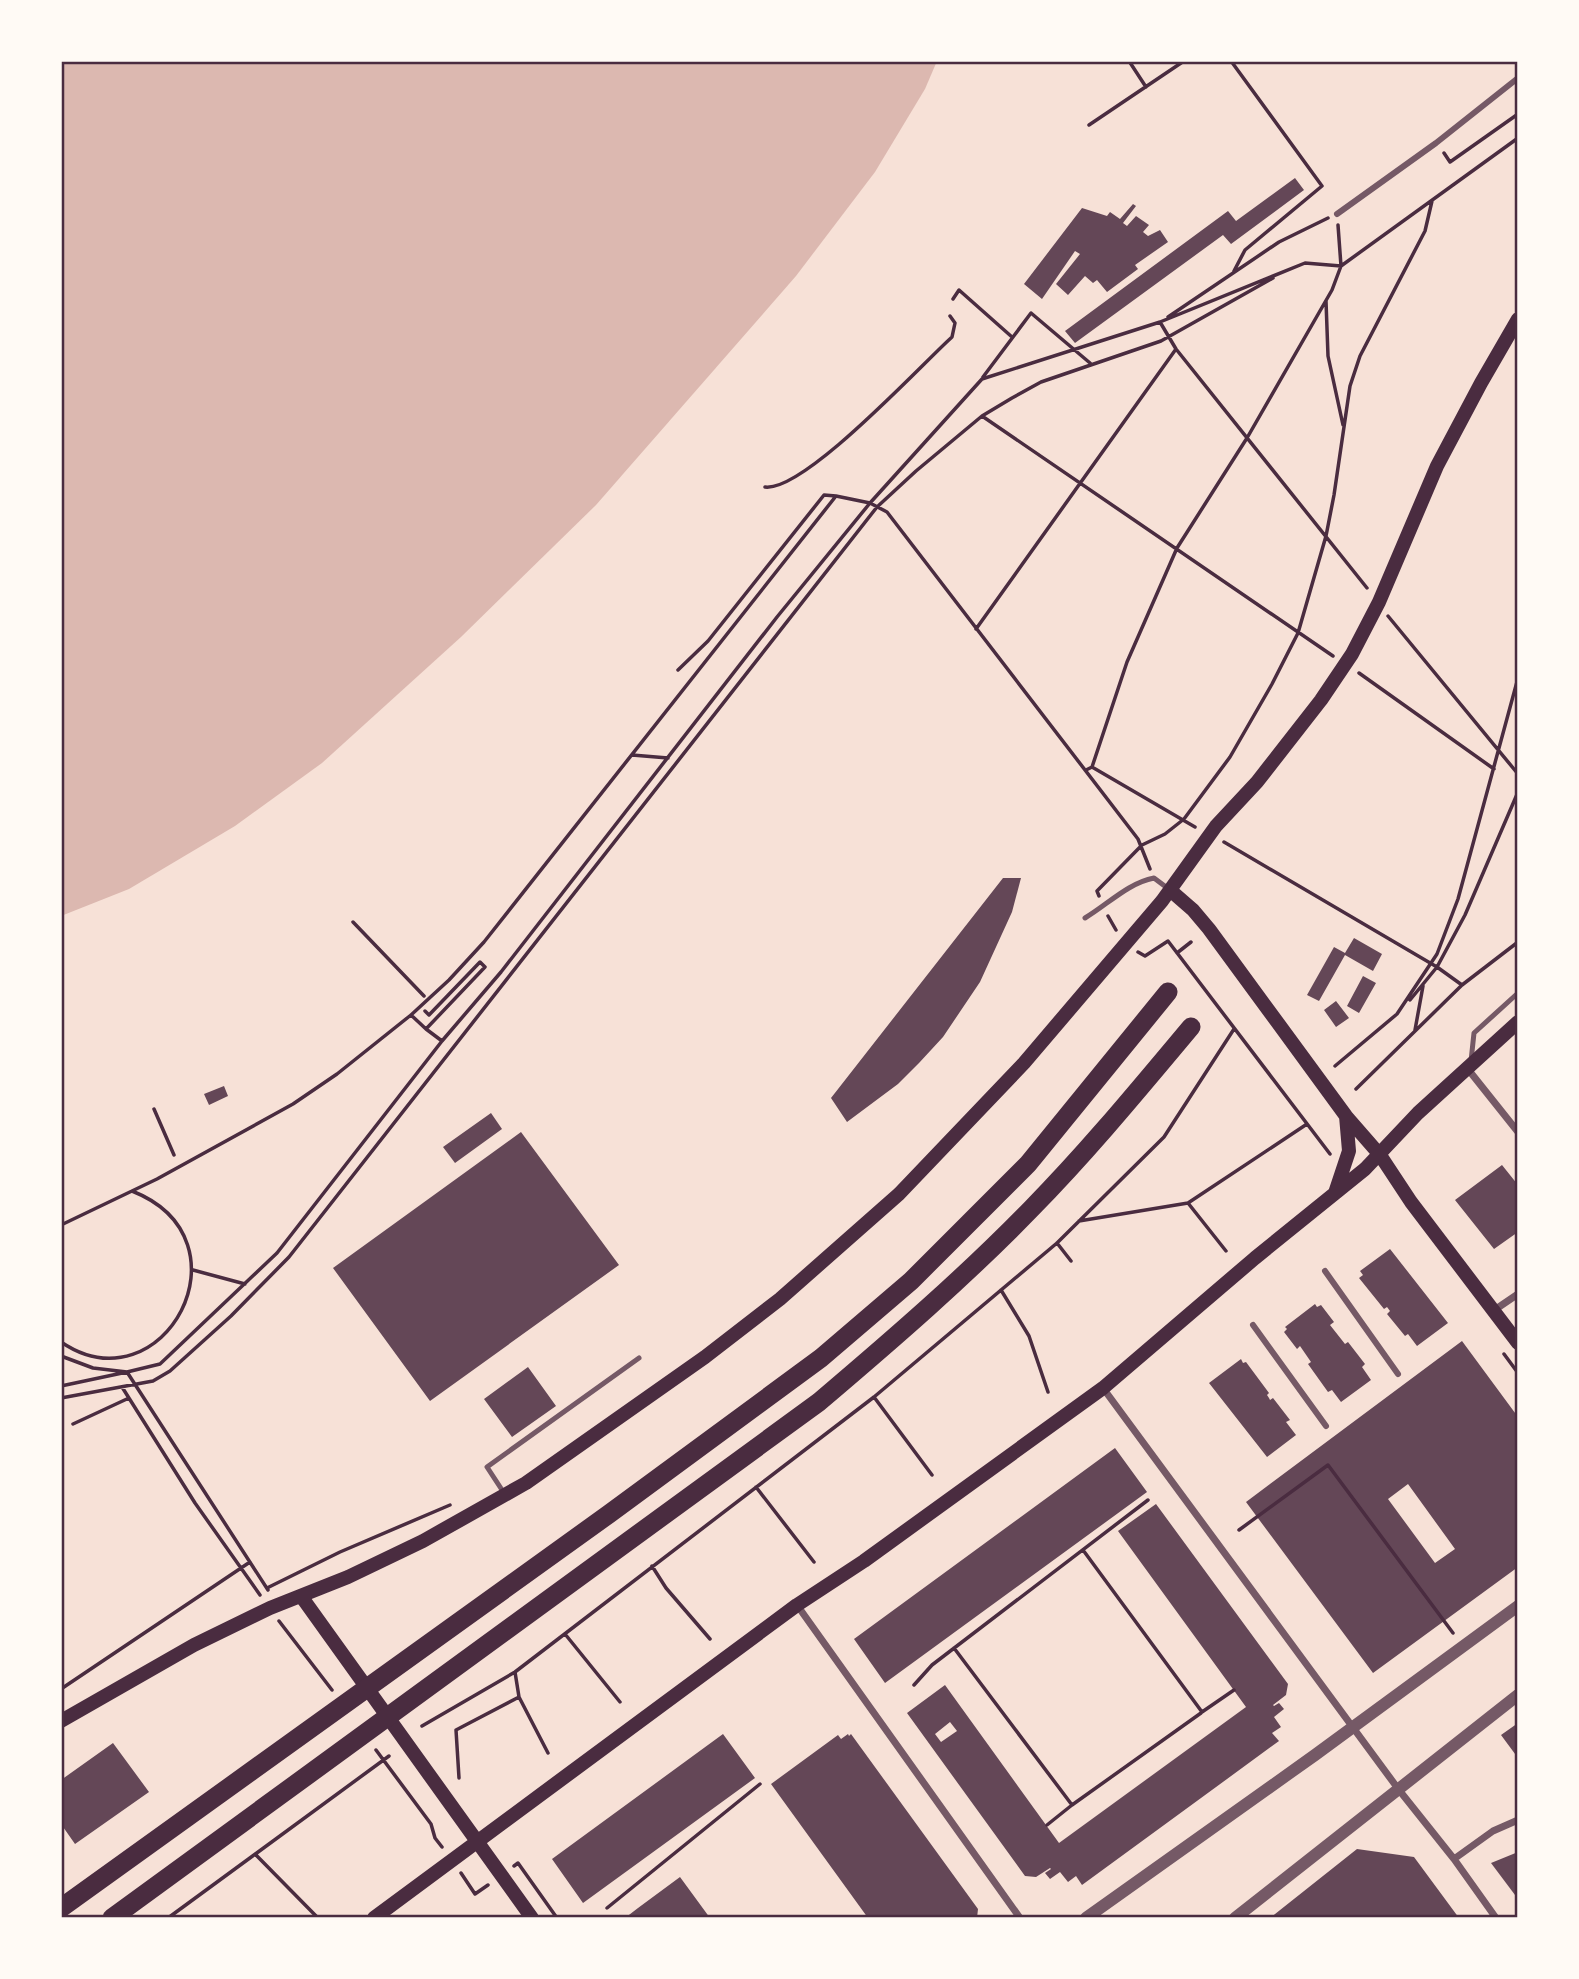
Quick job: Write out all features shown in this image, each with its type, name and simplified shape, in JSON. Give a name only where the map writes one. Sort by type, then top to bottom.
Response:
[{"type":"highway","points":[[61,1909],[610,1514],[821,1358],[911,1280],[1028,1164],[1168,992]]},
{"type":"highway","points":[[112,1918],[818,1402],[914,1322],[1031,1209],[1091,1146],[1191,1027]]},
{"type":"main road","points":[[61,1721],[194,1645],[423,1541],[506,1496],[705,1357],[789,1292],[924,1170],[996,1095],[1170,890],[1216,826],[1284,750],[1321,701],[1352,654],[1379,602],[1437,466],[1518,318]]},
{"type":"main road","points":[[1170,890],[1193,910],[1209,929],[1518,1343]]},
{"type":"main road","points":[[374,1918],[797,1605],[864,1561],[1103,1388],[1380,1155],[1418,1113],[1518,1022]]},
{"type":"main road","points":[[1334,1195],[1349,1151],[1346,1116]]},
{"type":"main road","points":[[301,1596],[532,1918]]},
{"type":"street","points":[[1337,214],[1436,143],[1518,78]]},
{"type":"street","points":[[1469,1066],[1518,1132]]},
{"type":"street","points":[[1325,1270],[1398,1374]]},
{"type":"street","points":[[1493,1311],[1518,1294]]},
{"type":"street","points":[[1253,1325],[1326,1426]]},
{"type":"street","points":[[1103,1388],[1496,1918]]},
{"type":"street","points":[[797,1605],[1020,1918]]},
{"type":"street","points":[[1086,1918],[1518,1606]]},
{"type":"street","points":[[1235,1918],[1518,1695]]},
{"type":"street","points":[[1454,1859],[1493,1831],[1518,1820]]},
{"type":"lane","points":[[1085,918],[1139,881],[1154,878],[1170,890]]},
{"type":"lane","points":[[1469,1066],[1474,1033],[1518,993]]},
{"type":"lane","points":[[506,1496],[487,1467],[639,1358]]},
{"type":"path","points":[[1129,61],[1146,86]]},
{"type":"path","points":[[1089,125],[1184,61]]},
{"type":"path","points":[[1231,61],[1322,186],[1245,250],[1233,273]]},
{"type":"path","points":[[1436,143],[1450,162],[1518,114]]},
{"type":"path","points":[[982,379],[1160,322],[1305,262],[1341,265],[1518,138]]},
{"type":"path","points":[[1100,898],[1097,891],[1142,845],[1165,834],[1184,819],[1230,757],[1298,633],[1334,495],[1350,386],[1360,356],[1425,231],[1433,199]]},
{"type":"path","points":[[1086,770],[1092,767],[1127,662],[1177,548],[1247,438],[1326,299],[1341,265],[1337,214],[1279,242],[1160,322]]},
{"type":"path","points":[[61,1398],[153,1381],[170,1371],[231,1316],[289,1257],[877,507],[916,471],[982,416],[1041,382],[1169,336],[1284,271]]},
{"type":"path","points":[[953,299],[959,290],[1012,337]]},
{"type":"path","points":[[1326,299],[1328,356],[1343,427]]},
{"type":"path","points":[[61,1386],[160,1364],[277,1253],[442,1041],[501,972],[777,617],[870,503],[982,379],[1031,313],[1091,364]]},
{"type":"path","points":[[765,487],[773,488],[794,478],[882,407],[953,337],[955,323],[950,316]]},
{"type":"path","points":[[1160,322],[1176,349],[1373,594]]},
{"type":"path","points":[[976,629],[1176,349]]},
{"type":"path","points":[[982,416],[1339,659]]},
{"type":"path","points":[[678,670],[708,641],[824,495],[870,503],[887,513],[1142,845]]},
{"type":"path","points":[[61,1225],[132,1191],[293,1104],[337,1074],[413,1014],[478,948],[836,496]]},
{"type":"path","points":[[1385,611],[1518,774]]},
{"type":"path","points":[[1354,670],[1494,769]]},
{"type":"path","points":[[1398,1014],[1437,954],[1458,899],[1518,678]]},
{"type":"path","points":[[632,755],[668,758]]},
{"type":"path","points":[[1092,767],[1195,827]]},
{"type":"path","points":[[1335,1066],[1398,1014],[1437,967],[1465,915],[1518,792]]},
{"type":"path","points":[[1221,840],[1431,963],[1462,985]]},
{"type":"path","points":[[1108,916],[1118,935]]},
{"type":"path","points":[[352,922],[424,996]]},
{"type":"path","points":[[1136,951],[1145,956],[1168,941],[1330,1154]]},
{"type":"path","points":[[1177,953],[1191,942]]},
{"type":"path","points":[[1356,1088],[1462,985],[1518,942]]},
{"type":"path","points":[[425,1011],[429,1015],[480,962],[485,967],[426,1029]]},
{"type":"path","points":[[1415,1031],[1423,984]]},
{"type":"path","points":[[413,1014],[426,1029],[442,1041]]},
{"type":"path","points":[[154,1109],[174,1155]]},
{"type":"path","points":[[1078,1222],[1188,1202],[1307,1124]]},
{"type":"path","points":[[61,1342],[76,1352],[109,1358],[131,1354],[152,1345],[169,1331],[182,1313],[190,1292],[192,1270],[189,1249],[174,1221],[159,1206],[132,1191]]},
{"type":"path","points":[[1188,1202],[1226,1251]]},
{"type":"path","points":[[1057,1242],[1071,1261]]},
{"type":"path","points":[[192,1270],[245,1284]]},
{"type":"path","points":[[1001,1290],[1029,1336],[1048,1392]]},
{"type":"path","points":[[61,1356],[93,1368],[127,1372],[267,1588],[340,1552],[454,1503]]},
{"type":"path","points":[[122,1387],[195,1503],[263,1599]]},
{"type":"path","points":[[874,1397],[932,1475]]},
{"type":"path","points":[[73,1424],[129,1398]]},
{"type":"path","points":[[1239,1530],[1328,1465],[1453,1633]]},
{"type":"path","points":[[756,1487],[814,1562]]},
{"type":"path","points":[[915,1685],[932,1665],[1148,1500]]},
{"type":"path","points":[[1083,1550],[1202,1712]]},
{"type":"path","points":[[61,1689],[250,1562]]},
{"type":"path","points":[[652,1566],[666,1588],[710,1639]]},
{"type":"path","points":[[278,1620],[339,1699]]},
{"type":"path","points":[[565,1634],[620,1702]]},
{"type":"path","points":[[954,1648],[1072,1805]]},
{"type":"path","points":[[515,1672],[519,1697],[548,1753]]},
{"type":"path","points":[[1047,1825],[1234,1690]]},
{"type":"path","points":[[459,1778],[456,1730],[519,1697]]},
{"type":"path","points":[[376,1750],[431,1824],[435,1838],[444,1850]]},
{"type":"path","points":[[168,1918],[389,1756]]},
{"type":"path","points":[[607,1908],[760,1784]]},
{"type":"path","points":[[256,1855],[318,1918]]},
{"type":"path","points":[[518,1863],[557,1918]]},
{"type":"path","points":[[460,1872],[475,1894],[488,1885]]},
{"type":"shaded area","points":[[61,61],[937,61],[925,89],[875,172],[796,276],[596,505],[461,637],[322,763],[235,826],[129,889],[61,916]]},
{"type":"building","points":[[1295,178],[1304,190],[1231,244],[1223,235],[1075,343],[1065,331],[1228,211],[1236,221]]},
{"type":"building","points":[[1133,204],[1136,206],[1123,223],[1127,226],[1136,216],[1149,225],[1143,232],[1148,236],[1160,230],[1168,242],[1135,265],[1138,269],[1107,292],[1097,280],[1093,283],[1085,276],[1068,295],[1056,284],[1080,254],[1075,251],[1042,299],[1024,284],[1082,208],[1107,216],[1110,212],[1120,219]]},
{"type":"building","points":[[1003,878],[1021,878],[1012,912],[980,982],[943,1037],[919,1063],[898,1084],[847,1122],[831,1098]]},
{"type":"building","points":[[1354,938],[1382,954],[1373,971],[1345,955],[1319,1001],[1307,995],[1334,947],[1345,953]]},
{"type":"building","points":[[1363,976],[1376,983],[1359,1013],[1347,1006]]},
{"type":"building","points":[[1336,1001],[1349,1018],[1336,1027],[1324,1010]]},
{"type":"building","points":[[224,1086],[228,1096],[209,1105],[204,1094]]},
{"type":"building","points":[[491,1113],[502,1129],[455,1163],[443,1147]]},
{"type":"building","points":[[521,1132],[619,1265],[430,1401],[333,1268]]},
{"type":"building","points":[[1502,1165],[1518,1185],[1518,1232],[1494,1249],[1455,1200]]},
{"type":"building","points":[[1390,1249],[1448,1323],[1417,1346],[1408,1334],[1405,1336],[1387,1314],[1390,1311],[1387,1307],[1384,1309],[1359,1278],[1363,1275],[1360,1271]]},
{"type":"building","points":[[1315,1304],[1317,1307],[1321,1305],[1334,1322],[1330,1325],[1365,1364],[1362,1367],[1371,1380],[1341,1402],[1332,1390],[1328,1392],[1308,1364],[1311,1362],[1300,1346],[1297,1349],[1284,1332],[1287,1329],[1285,1327]]},
{"type":"building","points":[[1462,1341],[1518,1417],[1518,1567],[1373,1673],[1246,1502]],"holes":[[[1408,1484],[1455,1549],[1435,1563],[1388,1499]]]},
{"type":"building","points":[[1241,1359],[1269,1393],[1267,1395],[1270,1400],[1273,1398],[1290,1420],[1286,1422],[1296,1435],[1267,1457],[1209,1383]]},
{"type":"building","points":[[528,1367],[556,1406],[512,1437],[484,1399]]},
{"type":"building","points":[[1115,1448],[1147,1492],[885,1683],[854,1639]]},
{"type":"building","points":[[1156,1504],[1288,1684],[1286,1695],[1273,1705],[1279,1703],[1284,1709],[1274,1717],[1281,1727],[1272,1733],[1279,1741],[1082,1885],[1076,1876],[1068,1882],[1060,1872],[1050,1879],[1045,1873],[1050,1868],[1036,1877],[1025,1876],[907,1713],[945,1685],[1059,1843],[1246,1707],[1118,1531]],"holes":[[[950,1722],[957,1731],[941,1742],[935,1734]]]},
{"type":"building","points":[[1518,1723],[1518,1758],[1501,1735]]},
{"type":"building","points":[[723,1734],[755,1778],[583,1903],[552,1859]]},
{"type":"building","points":[[851,1734],[978,1909],[977,1918],[868,1918],[771,1784],[838,1735],[841,1739]]},
{"type":"building","points":[[113,1743],[149,1792],[75,1844],[61,1824],[61,1780]]},
{"type":"building","points":[[1357,1849],[1414,1857],[1459,1918],[1270,1918]]},
{"type":"building","points":[[1518,1852],[1518,1899],[1491,1863]]},
{"type":"building","points":[[680,1877],[710,1918],[625,1918],[638,1908]]}]
